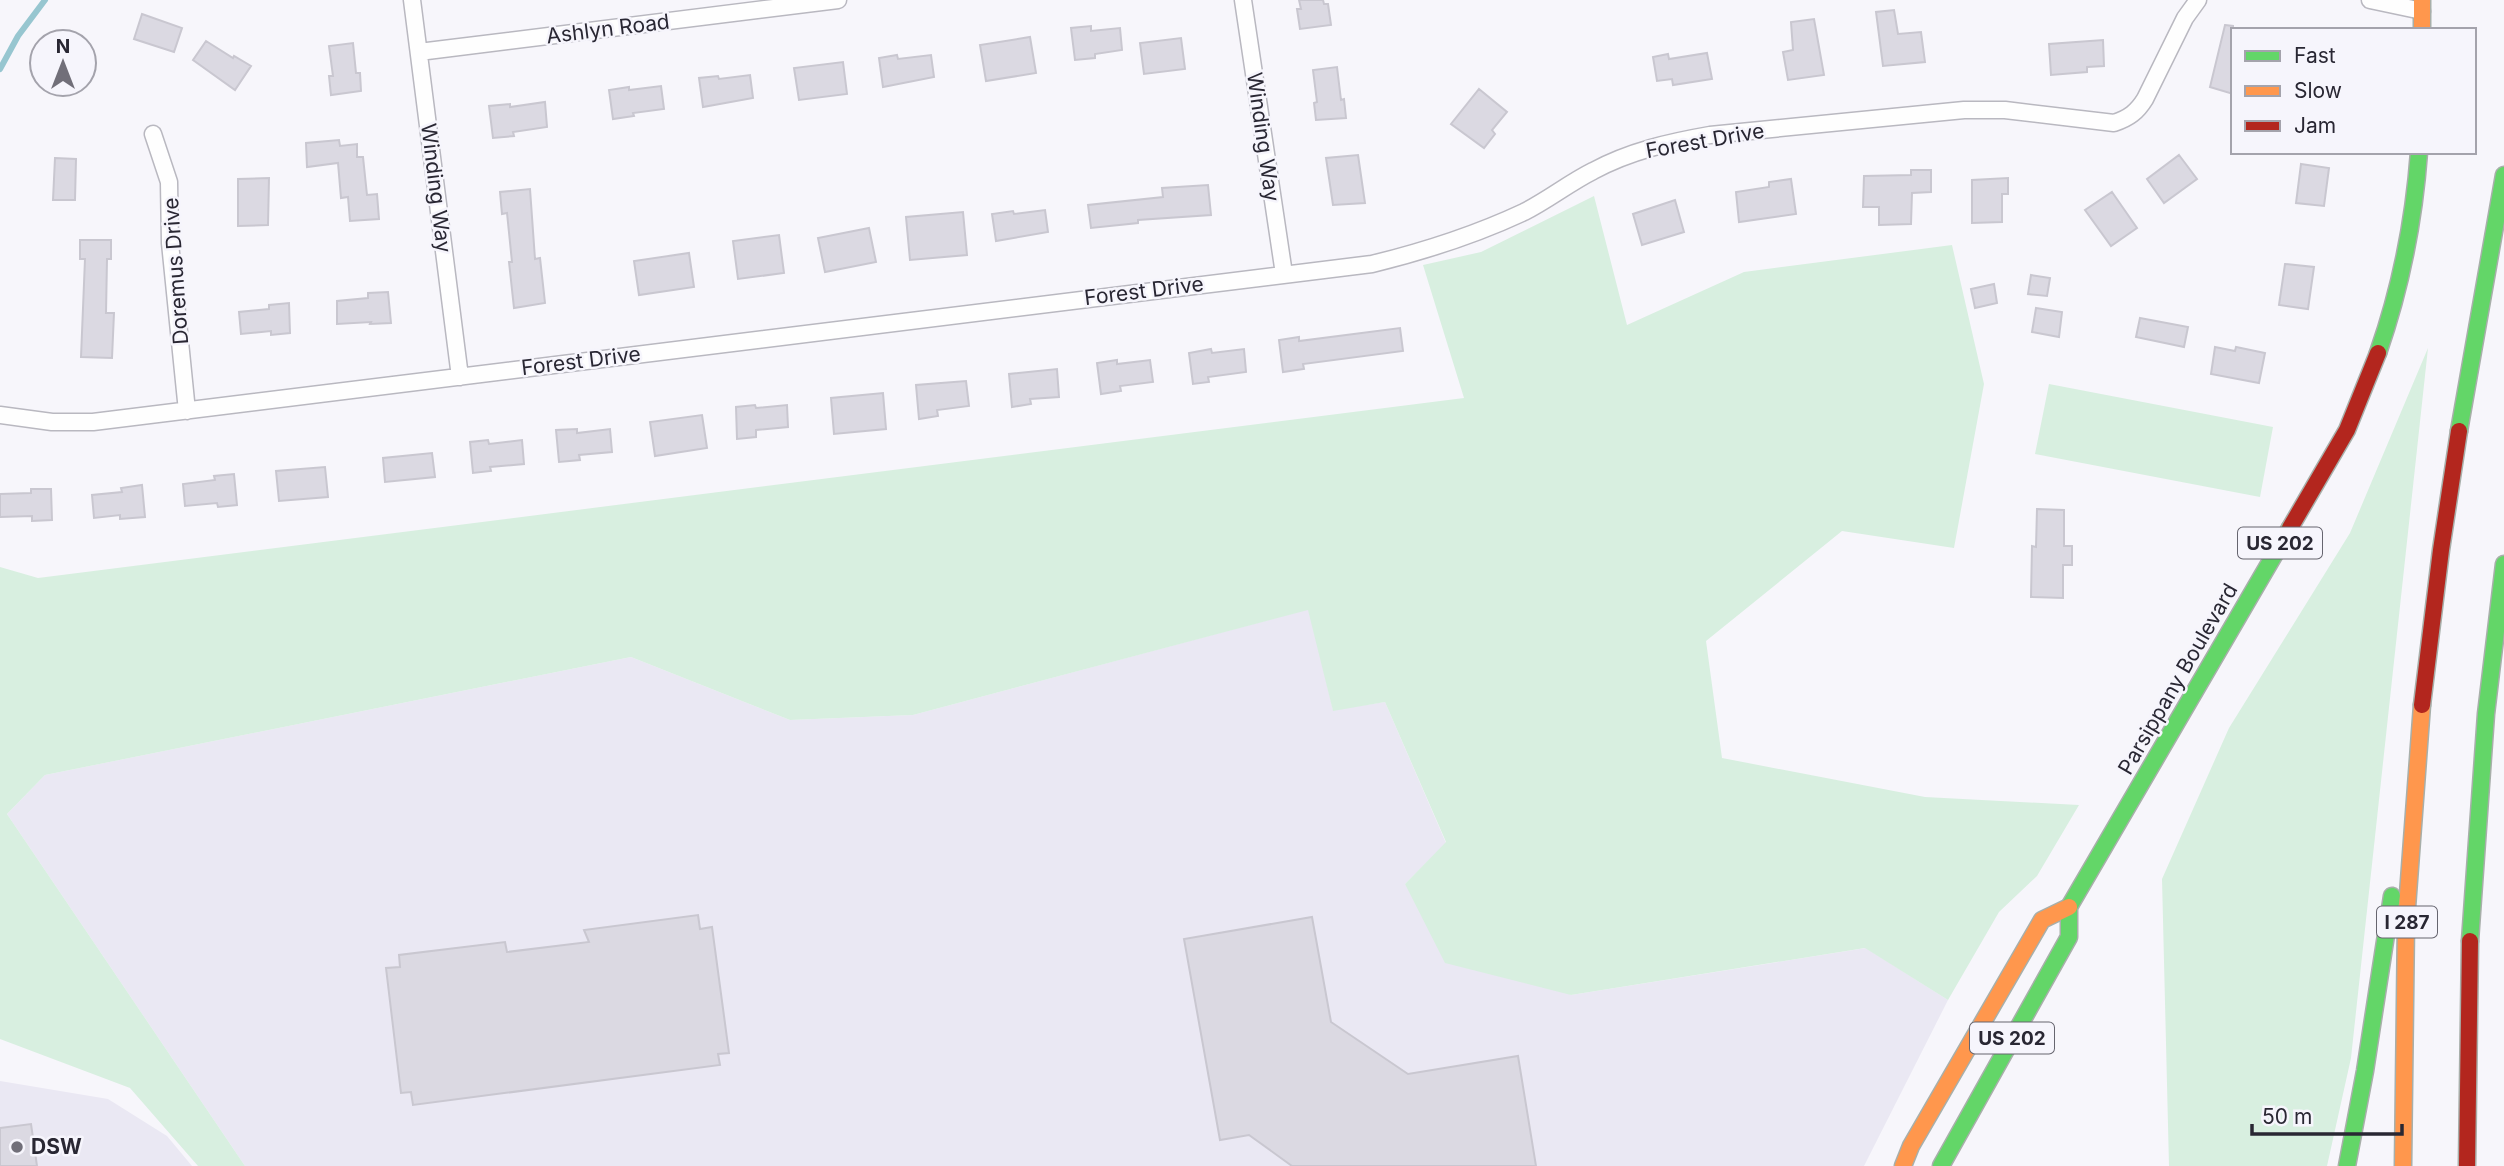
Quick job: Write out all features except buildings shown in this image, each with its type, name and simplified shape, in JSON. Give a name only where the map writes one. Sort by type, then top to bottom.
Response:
[{"type":"main road","points":[[2422,5],[2422,28]]},
{"type":"main road","name":"Parsippany Boulevard","points":[[1941,1166],[2069,937],[2069,907],[2347,430],[2370,380],[2398,292],[2412,219],[2419,154]]},
{"type":"main road","name":"I 287","points":[[2403,1166],[2403,1046],[2409,861],[2425,678],[2451,481],[2504,175]]},
{"type":"main road","points":[[2467,1166],[2467,1047],[2474,865],[2489,684],[2504,564]]},
{"type":"main road","points":[[2347,1166],[2365,1071],[2425,678]]},
{"type":"main road","name":"Parsippany Boulevard","points":[[1903,1166],[1911,1146],[2042,920],[2069,907]]},
{"type":"street","name":"Winding Way","points":[[412,0],[460,377]]},
{"type":"street","name":"Ashlyn Road","points":[[419,52],[838,0]]},
{"type":"street","name":"Winding Way","points":[[1243,0],[1283,274]]},
{"type":"street","name":"Forest Drive","points":[[0,415],[52,422],[93,422],[1372,264],[1425,251],[1480,232],[1527,210],[1593,171],[1631,154],[1670,142],[1710,135],[1964,110],[2006,110],[2114,122],[2127,118],[2138,111],[2185,18],[2197,0]]},
{"type":"street","points":[[2370,0],[2422,5]]},
{"type":"street","name":"Doremus Drive","points":[[153,134],[169,181],[170,243],[187,411]]},
{"type":"shaded area","points":[[1309,609],[1333,710],[1385,702],[1446,843],[1405,884],[1571,995],[1866,948],[1948,1000],[1864,1166],[245,1166],[7,814],[45,775],[631,657],[790,720],[913,715]]},
{"type":"shaded area","points":[[0,1081],[108,1099],[167,1136],[192,1166],[0,1166]]},
{"type":"green space","points":[[1594,196],[1627,325],[1744,272],[1952,245],[1984,384],[1954,548],[1842,531],[1706,641],[1722,758],[1925,797],[2079,805],[2037,876],[1999,912],[1948,1000],[1865,948],[1571,995],[1445,963],[1405,884],[1446,842],[1385,702],[1333,711],[1308,610],[913,715],[790,720],[631,657],[45,775],[7,814],[245,1166],[198,1166],[130,1088],[0,1039],[0,567],[38,578],[1464,398],[1423,265],[1481,252]]},
{"type":"green space","points":[[2428,348],[2351,1058],[2327,1166],[2169,1166],[2162,879],[2229,728],[2350,533]]},
{"type":"green space","points":[[2049,384],[2273,427],[2260,497],[2035,454]]},
{"type":"waterway","points":[[0,69],[18,36],[45,0]]},
{"type":"traffic: fast","points":[[2378,353],[2405,254],[2419,154]]},
{"type":"traffic: fast","points":[[2459,431],[2504,175]]},
{"type":"traffic: fast","points":[[1941,1166],[2069,937],[2069,907],[2290,528]]},
{"type":"traffic: fast","points":[[2470,941],[2486,714],[2504,564]]},
{"type":"traffic: fast","points":[[2347,1166],[2365,1071],[2392,896]]},
{"type":"traffic: slow","points":[[2422,0],[2422,28]]},
{"type":"traffic: slow","points":[[2403,1166],[2406,921],[2422,705]]},
{"type":"traffic: slow","points":[[1903,1166],[1911,1146],[2042,920],[2069,907]]},
{"type":"traffic: jam","points":[[2290,528],[2347,430],[2378,353]]},
{"type":"traffic: jam","points":[[2422,705],[2459,431]]},
{"type":"traffic: jam","points":[[2467,1166],[2470,941]]},
{"type":"place","name":"DSW","points":[[17,1147]]}]
